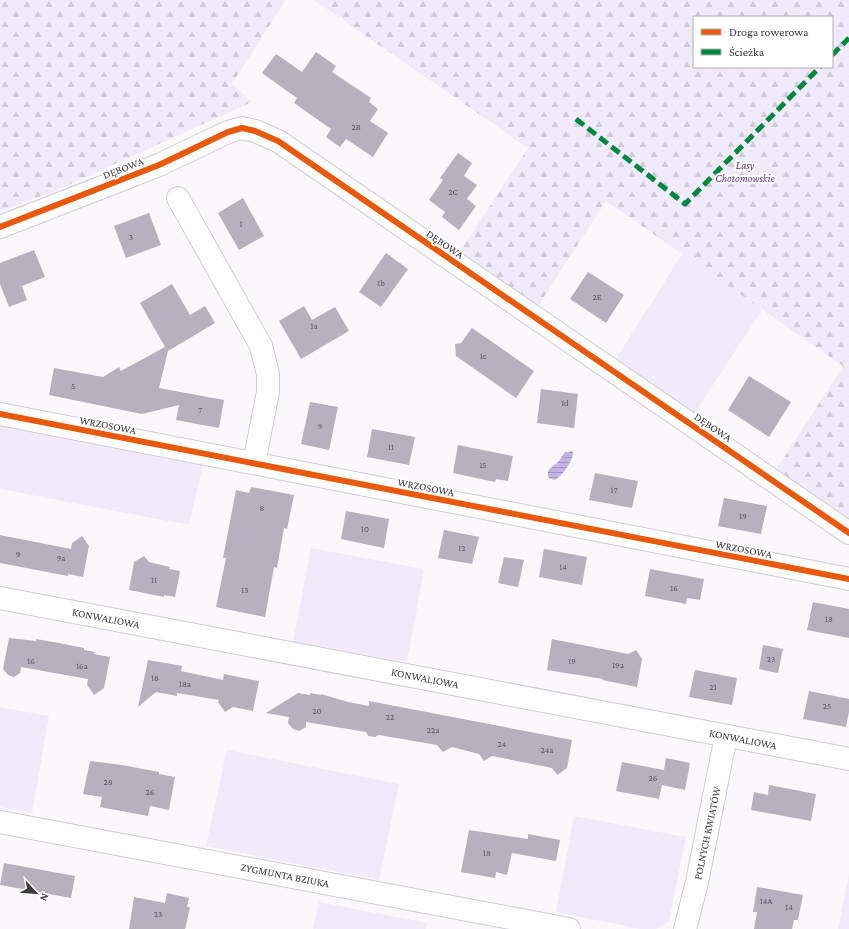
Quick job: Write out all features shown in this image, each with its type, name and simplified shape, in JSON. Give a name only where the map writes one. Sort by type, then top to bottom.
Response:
[{"type":"street","name":"DĘBOWA","points":[[0,227],[159,165],[228,132],[242,128],[255,130],[278,141],[849,533]]},
{"type":"street","points":[[178,198],[261,346],[266,362],[268,392],[254,463]]},
{"type":"street","name":"WRZOSOWA","points":[[0,414],[849,579]]},
{"type":"street","name":"KONWALIOWA","points":[[0,598],[849,759]]},
{"type":"street","name":"POLNYCH KWIATÓW","points":[[685,929],[697,882],[726,736]]},
{"type":"street","name":"ZYGMUNTA BZIUKA","points":[[0,822],[569,929]]},
{"type":"green space","points":[[0,0],[286,0],[232,84],[252,102],[55,191],[0,211]]},
{"type":"green space","name":"Lasy Chotomowskie","points":[[314,0],[849,0],[849,523],[776,470],[843,366],[606,201],[537,308],[458,255],[528,148]]},
{"type":"green space","points":[[682,254],[762,310],[694,414],[614,362]]},
{"type":"green space","points":[[0,425],[203,464],[189,525],[0,489]]},
{"type":"green space","points":[[311,548],[424,569],[407,662],[293,642]]},
{"type":"green space","points":[[0,707],[49,716],[32,813],[0,807]]},
{"type":"green space","points":[[227,750],[399,784],[379,880],[206,846]]},
{"type":"green space","points":[[574,816],[686,837],[669,921],[656,929],[640,929],[556,912]]},
{"type":"green space","points":[[849,874],[849,929],[838,929]]},
{"type":"green space","points":[[319,902],[427,923],[426,929],[313,929]]},
{"type":"shaded area","points":[[571,451],[573,452],[573,456],[564,471],[555,480],[549,478],[548,472],[550,468],[559,461],[564,453]]},
{"type":"building","points":[[316,52],[336,66],[332,72],[371,98],[369,102],[378,109],[370,121],[388,133],[373,157],[346,139],[340,147],[326,137],[331,129],[294,103],[297,98],[262,73],[276,54],[302,72]]},
{"type":"building","points":[[458,153],[472,163],[464,176],[477,185],[467,199],[476,206],[459,230],[442,217],[445,212],[429,200],[443,180],[440,178]]},
{"type":"building","points":[[243,198],[264,236],[239,250],[218,213]]},
{"type":"building","points":[[149,213],[161,245],[126,258],[114,226]]},
{"type":"building","points":[[34,250],[45,277],[22,286],[27,300],[9,307],[0,284],[0,263]]},
{"type":"building","points":[[386,253],[408,269],[381,307],[359,292]]},
{"type":"building","points":[[588,272],[624,295],[606,323],[570,299]]},
{"type":"building","points":[[172,284],[190,315],[205,306],[215,323],[168,351],[159,388],[224,400],[219,428],[176,420],[179,405],[142,414],[49,395],[54,368],[103,377],[119,367],[121,371],[165,347],[140,303]]},
{"type":"building","points":[[304,306],[312,320],[335,307],[349,331],[301,359],[279,321]]},
{"type":"building","points":[[472,328],[534,371],[516,398],[456,356],[455,344],[461,343]]},
{"type":"building","points":[[749,376],[791,402],[769,437],[728,410]]},
{"type":"building","points":[[541,389],[578,394],[574,428],[537,423]]},
{"type":"building","points":[[310,402],[338,407],[329,450],[301,444]]},
{"type":"building","points":[[372,429],[415,437],[409,465],[367,457]]},
{"type":"building","points":[[458,445],[513,456],[508,481],[496,479],[495,482],[453,473]]},
{"type":"building","points":[[595,473],[638,481],[632,508],[589,500]]},
{"type":"building","points":[[251,487],[294,495],[287,529],[284,528],[277,568],[274,567],[265,617],[216,607],[226,558],[223,558],[236,490],[249,493]]},
{"type":"building","points":[[724,498],[767,506],[761,534],[718,526]]},
{"type":"building","points":[[346,511],[389,519],[384,548],[341,539]]},
{"type":"building","points":[[444,530],[479,537],[472,564],[438,558]]},
{"type":"building","points":[[0,535],[71,549],[72,543],[82,536],[89,546],[83,577],[68,574],[68,576],[0,563]]},
{"type":"building","points":[[544,549],[587,557],[582,585],[539,577]]},
{"type":"building","points":[[144,556],[149,562],[180,571],[175,597],[164,595],[164,597],[129,590],[134,562]]},
{"type":"building","points":[[504,557],[524,560],[518,587],[498,583]]},
{"type":"building","points":[[650,569],[704,579],[700,600],[687,598],[686,604],[645,596]]},
{"type":"building","points":[[813,602],[849,609],[849,638],[807,630]]},
{"type":"building","points":[[9,638],[36,641],[36,639],[59,643],[84,648],[84,650],[95,652],[94,654],[110,657],[104,688],[94,695],[87,685],[88,679],[21,667],[20,673],[14,677],[8,675],[3,669]]},
{"type":"building","points":[[552,639],[628,654],[636,650],[642,659],[637,687],[602,680],[603,679],[547,670]]},
{"type":"building","points":[[763,645],[783,649],[778,673],[759,669]]},
{"type":"building","points":[[148,660],[182,666],[181,671],[223,680],[224,674],[259,681],[253,711],[233,707],[225,712],[218,702],[219,700],[177,693],[177,696],[156,692],[138,707]]},
{"type":"building","points":[[695,670],[737,678],[732,705],[689,697]]},
{"type":"building","points":[[809,691],[849,699],[849,712],[846,727],[803,719]]},
{"type":"building","points":[[298,693],[310,695],[310,693],[321,694],[348,702],[369,706],[369,701],[572,740],[567,768],[557,775],[552,768],[492,756],[484,761],[479,754],[452,747],[443,752],[437,745],[379,735],[375,737],[368,736],[366,732],[306,722],[306,727],[299,731],[293,729],[288,723],[289,717],[266,713]]},
{"type":"building","points":[[666,758],[690,763],[685,790],[662,785],[659,799],[616,791],[622,762],[664,770]]},
{"type":"building","points":[[90,761],[122,765],[159,772],[159,774],[175,777],[169,810],[150,806],[148,816],[100,807],[102,797],[83,794]]},
{"type":"building","points":[[769,785],[816,794],[811,821],[751,810],[754,792],[768,795]]},
{"type":"building","points":[[469,830],[528,839],[528,834],[560,840],[556,861],[512,853],[507,875],[496,872],[495,878],[461,872]]},
{"type":"building","points":[[4,863],[75,876],[71,898],[0,885]]},
{"type":"building","points":[[757,887],[803,895],[798,920],[794,920],[792,929],[754,929],[757,912],[753,912]]},
{"type":"building","points":[[167,893],[189,898],[187,907],[190,907],[185,929],[129,929],[134,897],[165,903]]},
{"type":"marked path","points":[[833,54],[849,38]]},
{"type":"marked path","points":[[576,119],[685,204],[819,68]]},
{"type":"cycle path","points":[[0,227],[159,165],[228,132],[242,128],[255,131],[278,141],[849,533]]},
{"type":"cycle path","points":[[0,414],[849,579]]}]
